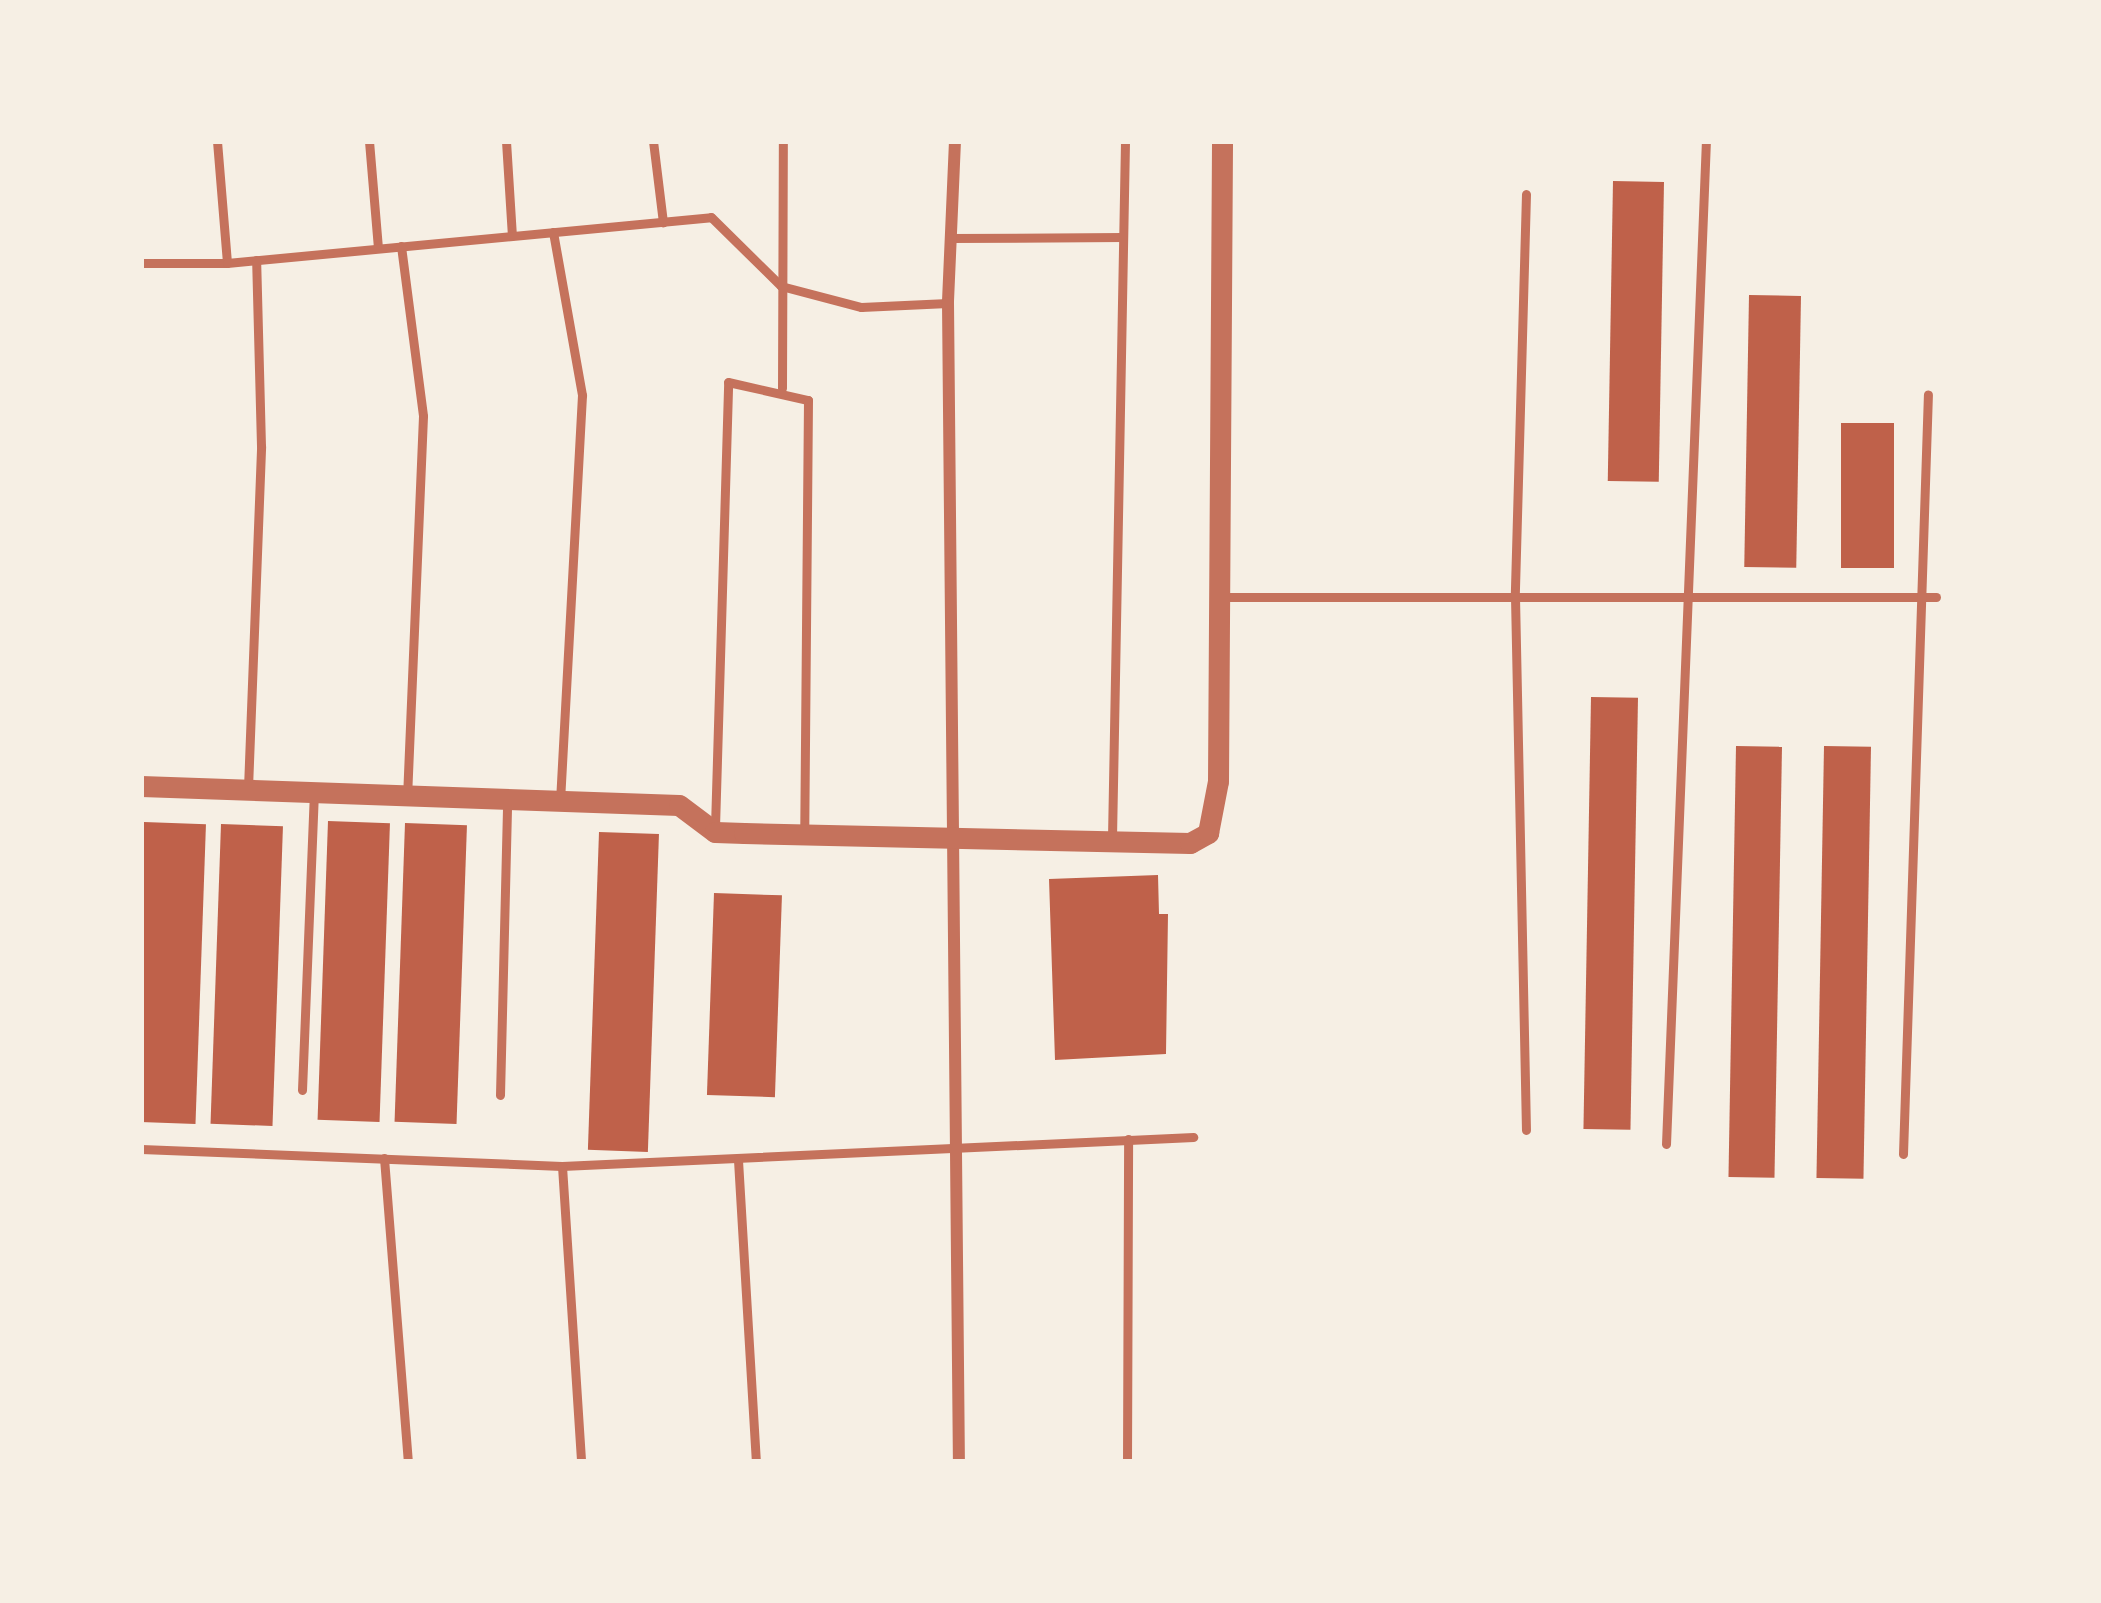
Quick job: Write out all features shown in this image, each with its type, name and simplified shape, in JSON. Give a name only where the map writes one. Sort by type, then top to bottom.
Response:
[{"type":"street","points":[[955,141],[948,303],[959,1144],[958,1462]]},
{"type":"street","points":[[141,786],[679,805],[715,832],[1190,843],[1208,833],[1218,781],[1222,141]]},
{"type":"lane","points":[[218,141],[227,262]]},
{"type":"lane","points":[[369,141],[378,248]]},
{"type":"lane","points":[[506,141],[512,236]]},
{"type":"lane","points":[[653,141],[663,222]]},
{"type":"lane","points":[[782,388],[783,141]]},
{"type":"lane","points":[[1112,838],[1125,141]]},
{"type":"lane","points":[[1666,1144],[1706,141]]},
{"type":"lane","points":[[1526,194],[1515,597],[1526,1130]]},
{"type":"lane","points":[[141,263],[256,260],[711,217],[782,286],[861,307],[948,303]]},
{"type":"lane","points":[[553,232],[582,394],[560,799]]},
{"type":"lane","points":[[949,238],[1123,237]]},
{"type":"lane","points":[[401,246],[423,416],[407,793]]},
{"type":"lane","points":[[248,788],[261,446],[256,260]]},
{"type":"lane","points":[[715,832],[728,382],[782,388],[808,400],[804,834]]},
{"type":"lane","points":[[1903,1154],[1928,394]]},
{"type":"lane","points":[[1218,597],[1936,597]]},
{"type":"lane","points":[[302,1090],[315,790]]},
{"type":"lane","points":[[500,1095],[508,797]]},
{"type":"lane","points":[[141,1149],[562,1166],[738,1160],[959,1144],[1193,1137]]},
{"type":"lane","points":[[1127,1462],[1128,1139]]},
{"type":"lane","points":[[384,1159],[407,1462]]},
{"type":"lane","points":[[738,1160],[756,1462]]},
{"type":"lane","points":[[562,1166],[581,1462]]},
{"type":"building","points":[[1613,181],[1664,182],[1659,482],[1608,481]]},
{"type":"building","points":[[1749,295],[1801,296],[1796,568],[1744,567]]},
{"type":"building","points":[[1841,423],[1894,423],[1894,568],[1841,568]]},
{"type":"building","points":[[1591,697],[1638,698],[1630,1130],[1583,1129]]},
{"type":"building","points":[[1736,746],[1782,747],[1774,1178],[1728,1177]]},
{"type":"building","points":[[1824,746],[1871,747],[1863,1179],[1816,1178]]},
{"type":"building","points":[[328,821],[390,823],[380,1122],[318,1120]]},
{"type":"building","points":[[144,822],[206,824],[195,1124],[141,1122]]},
{"type":"building","points":[[405,823],[467,825],[457,1124],[395,1122]]},
{"type":"building","points":[[221,824],[283,826],[272,1126],[211,1124]]},
{"type":"building","points":[[599,832],[659,834],[648,1152],[588,1150]]},
{"type":"building","points":[[1158,875],[1159,914],[1168,914],[1166,1054],[1055,1060],[1049,879]]},
{"type":"building","points":[[714,893],[782,895],[775,1097],[707,1095]]}]
